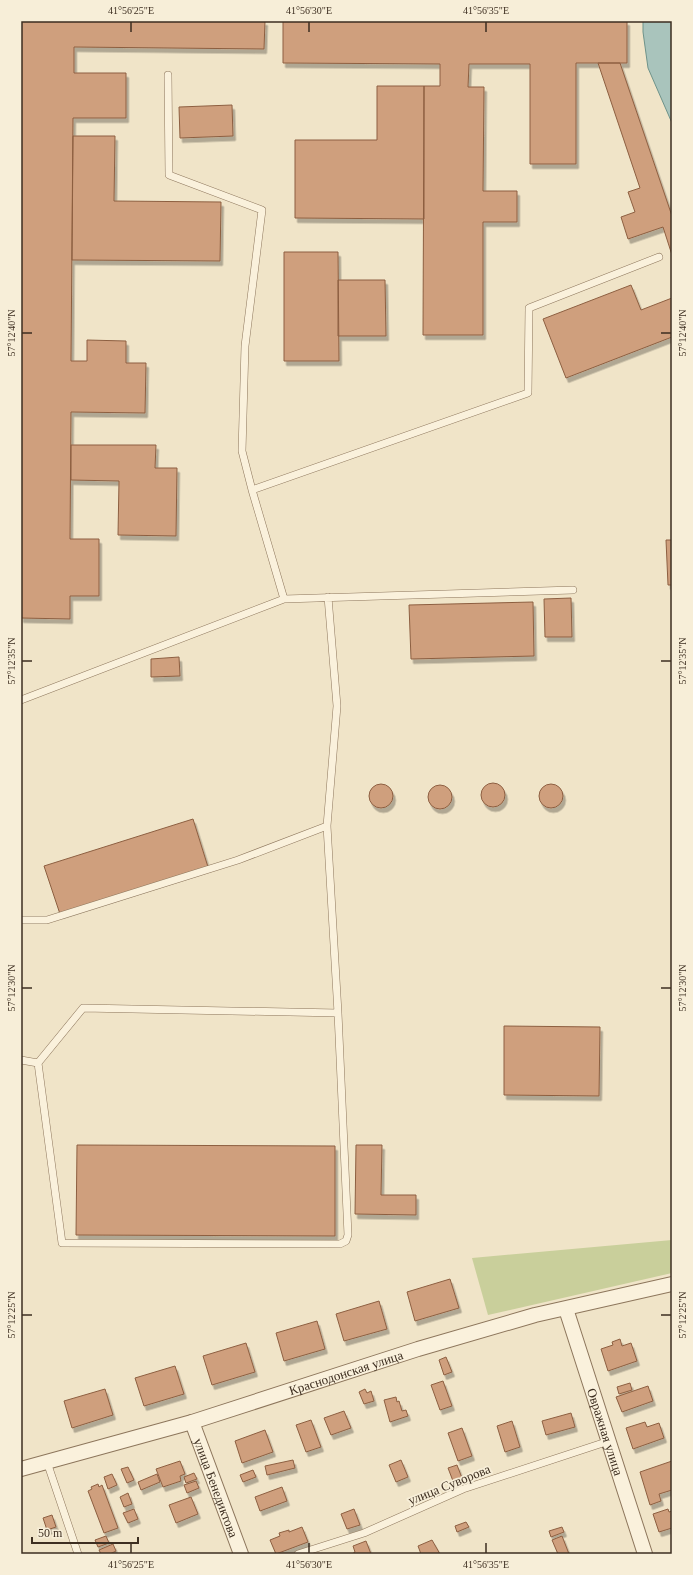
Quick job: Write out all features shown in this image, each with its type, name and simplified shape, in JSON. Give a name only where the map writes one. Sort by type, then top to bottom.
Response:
[{"type":"street","name":"Краснодонская улица","points":[[21,1469],[192,1422],[425,1347],[535,1315],[672,1284]]},
{"type":"street","name":"Овражная улица","points":[[566,1309],[610,1440],[645,1554]]},
{"type":"street","name":"улица Бенедиктова","points":[[192,1422],[241,1554]]},
{"type":"lane","points":[[168,75],[169,175],[262,210],[245,346],[242,451],[284,599]]},
{"type":"lane","points":[[252,490],[528,393],[529,308],[658,257]]},
{"type":"lane","points":[[21,700],[284,599],[573,590]]},
{"type":"lane","points":[[328,597],[337,706],[326,826],[338,1013],[348,1235],[346,1241],[340,1244],[62,1243],[38,1063],[83,1008],[338,1013]]},
{"type":"lane","points":[[21,920],[47,920],[238,860],[326,826]]},
{"type":"lane","points":[[21,1060],[38,1063]]},
{"type":"lane","name":"улица Суворова","points":[[298,1554],[364,1533],[463,1489],[610,1440]]},
{"type":"lane","points":[[47,1462],[78,1554]]},
{"type":"green space","points":[[672,1240],[672,1273],[488,1315],[472,1258]]},
{"type":"water","points":[[643,21],[672,21],[672,123],[648,68]]},
{"type":"building","points":[[21,21],[265,21],[264,49],[74,47],[74,73],[126,73],[126,118],[73,118],[71,361],[87,361],[87,340],[126,341],[126,363],[146,363],[145,413],[71,412],[70,539],[99,539],[99,596],[70,596],[70,619],[21,618]]},
{"type":"building","points":[[283,21],[627,21],[627,63],[576,63],[576,164],[530,164],[530,64],[469,64],[468,87],[484,87],[483,191],[517,191],[517,222],[483,222],[483,335],[423,335],[424,86],[440,86],[440,64],[283,63]]},
{"type":"building","points":[[598,63],[620,63],[672,216],[672,255],[663,227],[628,239],[621,217],[635,212],[628,192],[640,188]]},
{"type":"building","points":[[377,86],[424,86],[424,219],[295,218],[295,140],[377,140]]},
{"type":"building","points":[[232,105],[233,136],[180,138],[179,107]]},
{"type":"building","points":[[73,136],[115,136],[114,201],[221,202],[220,261],[72,260]]},
{"type":"building","points":[[284,252],[338,252],[339,361],[284,361]]},
{"type":"building","points":[[338,280],[385,280],[386,336],[338,336]]},
{"type":"building","points":[[631,285],[641,310],[672,298],[672,337],[566,378],[543,319]]},
{"type":"building","points":[[71,445],[156,445],[155,468],[177,468],[176,536],[118,535],[119,481],[71,480]]},
{"type":"building","points":[[666,540],[672,540],[672,585],[668,585]]},
{"type":"building","points":[[571,598],[572,637],[545,637],[544,599]]},
{"type":"building","points":[[533,602],[534,656],[411,659],[409,605]]},
{"type":"building","points":[[179,657],[180,676],[151,677],[151,659]]},
{"type":"building","points":[[493,783],[501,787],[505,795],[501,803],[493,807],[485,803],[481,795],[485,787]]},
{"type":"building","points":[[381,784],[386,785],[392,791],[392,801],[386,807],[381,808],[376,807],[370,801],[369,796],[370,791],[376,785]]},
{"type":"building","points":[[551,784],[556,785],[562,791],[562,801],[556,807],[551,808],[546,807],[540,801],[539,796],[540,791],[546,785]]},
{"type":"building","points":[[440,785],[448,789],[452,797],[448,805],[440,809],[432,805],[428,797],[432,789]]},
{"type":"building","points":[[193,819],[208,867],[60,914],[44,866]]},
{"type":"building","points":[[504,1026],[600,1027],[599,1096],[504,1095]]},
{"type":"building","points":[[77,1145],[335,1146],[335,1236],[76,1235]]},
{"type":"building","points":[[356,1145],[382,1145],[381,1195],[416,1195],[416,1215],[355,1214]]},
{"type":"building","points":[[450,1279],[459,1308],[415,1321],[407,1292]]},
{"type":"building","points":[[379,1301],[387,1329],[344,1341],[336,1314]]},
{"type":"building","points":[[317,1321],[325,1349],[284,1361],[276,1333]]},
{"type":"building","points":[[620,1339],[622,1346],[631,1343],[637,1361],[608,1371],[601,1349],[613,1345],[612,1342]]},
{"type":"building","points":[[246,1343],[255,1372],[212,1385],[203,1356]]},
{"type":"building","points":[[446,1357],[452,1372],[444,1375],[439,1360]]},
{"type":"building","points":[[175,1366],[184,1394],[144,1406],[135,1378]]},
{"type":"building","points":[[443,1381],[452,1406],[440,1410],[431,1385]]},
{"type":"building","points":[[630,1383],[632,1390],[619,1394],[617,1387]]},
{"type":"building","points":[[648,1386],[653,1401],[622,1412],[616,1397]]},
{"type":"building","points":[[105,1389],[113,1415],[72,1428],[64,1401]]},
{"type":"building","points":[[365,1389],[367,1393],[371,1391],[374,1401],[364,1404],[359,1392]]},
{"type":"building","points":[[396,1397],[402,1411],[406,1410],[408,1416],[390,1422],[384,1400]]},
{"type":"building","points":[[344,1411],[351,1428],[331,1435],[324,1418]]},
{"type":"building","points":[[571,1413],[575,1427],[546,1435],[542,1421]]},
{"type":"building","points":[[311,1420],[321,1447],[306,1452],[296,1425]]},
{"type":"building","points":[[512,1421],[520,1447],[505,1452],[497,1426]]},
{"type":"building","points":[[645,1422],[647,1427],[659,1423],[664,1438],[633,1449],[626,1428]]},
{"type":"building","points":[[462,1428],[472,1456],[458,1461],[448,1433]]},
{"type":"building","points":[[265,1430],[273,1452],[242,1463],[235,1441]]},
{"type":"building","points":[[293,1460],[295,1468],[267,1475],[265,1466]]},
{"type":"building","points":[[401,1460],[408,1477],[396,1482],[389,1465]]},
{"type":"building","points":[[180,1461],[185,1474],[180,1476],[181,1481],[163,1487],[156,1469]]},
{"type":"building","points":[[672,1461],[672,1490],[659,1494],[661,1501],[650,1505],[640,1472]]},
{"type":"building","points":[[457,1465],[462,1478],[453,1481],[448,1468]]},
{"type":"building","points":[[128,1467],[134,1480],[127,1483],[121,1469]]},
{"type":"building","points":[[253,1470],[256,1477],[243,1482],[240,1475]]},
{"type":"building","points":[[194,1473],[197,1479],[186,1483],[184,1477]]},
{"type":"building","points":[[112,1474],[117,1485],[108,1489],[104,1477]]},
{"type":"building","points":[[157,1474],[160,1482],[141,1490],[138,1482]]},
{"type":"building","points":[[196,1481],[199,1488],[187,1493],[184,1485]]},
{"type":"building","points":[[98,1484],[99,1487],[102,1485],[118,1528],[104,1533],[88,1491],[92,1489],[91,1487]]},
{"type":"building","points":[[282,1487],[287,1501],[260,1511],[255,1497]]},
{"type":"building","points":[[128,1493],[132,1504],[124,1507],[120,1497]]},
{"type":"building","points":[[191,1497],[198,1514],[176,1523],[169,1505]]},
{"type":"building","points":[[134,1509],[138,1519],[128,1523],[123,1513]]},
{"type":"building","points":[[354,1509],[360,1525],[347,1529],[341,1514]]},
{"type":"building","points":[[668,1509],[669,1512],[672,1511],[672,1528],[659,1532],[653,1514]]},
{"type":"building","points":[[52,1515],[56,1527],[47,1530],[43,1518]]},
{"type":"building","points":[[466,1522],[469,1527],[457,1532],[455,1526]]},
{"type":"building","points":[[302,1527],[308,1542],[276,1554],[270,1540],[280,1536],[279,1533],[289,1530],[289,1532]]},
{"type":"building","points":[[562,1527],[564,1532],[551,1537],[549,1531]]},
{"type":"building","points":[[106,1536],[109,1543],[98,1547],[95,1540]]},
{"type":"building","points":[[562,1536],[569,1554],[558,1554],[552,1540]]},
{"type":"building","points":[[432,1540],[440,1554],[421,1554],[418,1546]]},
{"type":"building","points":[[366,1541],[371,1554],[352,1554],[355,1552],[353,1546]]},
{"type":"building","points":[[113,1544],[116,1551],[110,1554],[101,1554],[99,1550]]}]
